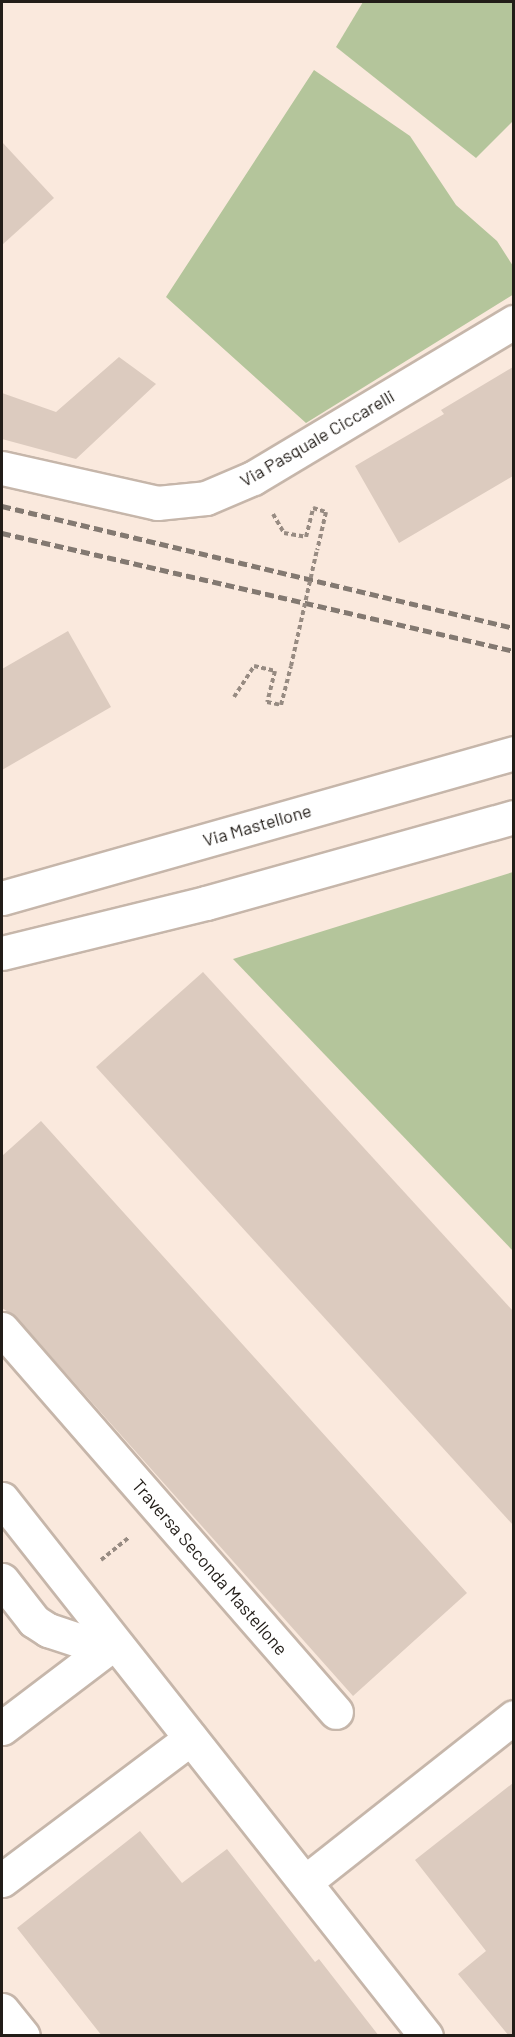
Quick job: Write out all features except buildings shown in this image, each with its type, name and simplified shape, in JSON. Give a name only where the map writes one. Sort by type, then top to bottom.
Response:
[{"type":"street","name":"Via Pasquale Ciccarelli","points":[[2,468],[157,503],[206,498],[253,478],[513,322]]},
{"type":"street","name":"Via Mastellone","points":[[2,898],[513,753]]},
{"type":"street","points":[[2,953],[206,903],[513,817]]},
{"type":"street","name":"Traversa Seconda Mastellone","points":[[2,1329],[336,1712]]},
{"type":"street","points":[[2,1499],[426,2036]]},
{"type":"street","points":[[2,1580],[34,1620],[48,1630],[87,1643],[114,1643]]},
{"type":"street","points":[[2,1728],[114,1643]]},
{"type":"street","points":[[305,1882],[513,1717]]},
{"type":"street","points":[[2,1880],[190,1738]]},
{"type":"street","points":[[2,2010],[23,2036]]},
{"type":"path","points":[[234,697],[254,666],[275,671],[267,702],[281,705],[326,512],[313,508],[306,537]]},
{"type":"path","name":"Traversa Seconda Mastellone","points":[[69,1585],[133,1532]]},
{"type":"green space","points":[[363,2],[513,2],[513,121],[476,158],[336,47]]},
{"type":"green space","points":[[314,70],[410,136],[456,205],[497,241],[513,266],[514,294],[306,423],[166,297]]},
{"type":"green space","points":[[514,872],[513,1251],[233,959]]},
{"type":"railway","points":[[2,506],[514,628]]},
{"type":"railway","points":[[2,533],[514,651]]}]
